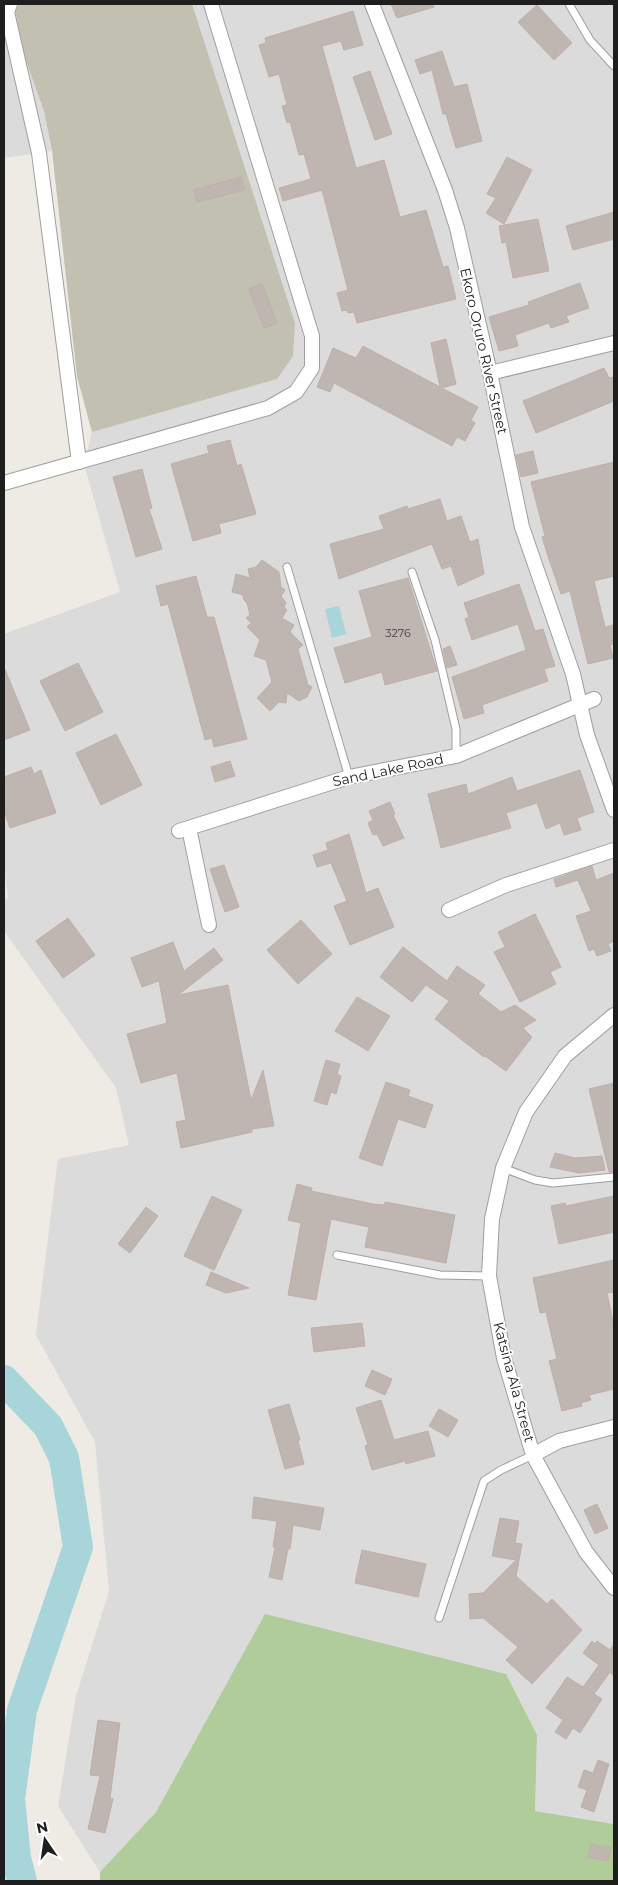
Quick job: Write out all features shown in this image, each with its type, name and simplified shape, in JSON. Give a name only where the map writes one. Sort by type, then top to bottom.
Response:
[{"type":"street","points":[[10,4],[7,12],[39,153],[79,462]]},
{"type":"street","points":[[4,483],[268,408],[296,392],[312,368],[312,336],[211,4]]},
{"type":"street","name":"Ekoro Oruro River Street","points":[[372,4],[445,190],[457,228],[522,527],[573,674],[587,736],[614,810]]},
{"type":"street","points":[[490,373],[614,343]]},
{"type":"street","name":"Sand Lake Road","points":[[209,925],[184,830],[349,777],[456,756],[580,703],[594,699]]},
{"type":"street","points":[[449,910],[506,885],[614,850]]},
{"type":"street","name":"Katsina Ala Street","points":[[614,1015],[565,1056],[526,1112],[503,1168],[492,1219],[489,1276],[504,1358],[533,1455],[586,1552],[614,1588]]},
{"type":"street","points":[[533,1455],[558,1441],[614,1427]]},
{"type":"lane","points":[[569,4],[590,40],[614,66]]},
{"type":"lane","points":[[287,567],[349,777]]},
{"type":"lane","points":[[412,572],[435,640],[456,729],[456,756]]},
{"type":"lane","points":[[503,1168],[535,1180],[553,1183],[614,1177]]},
{"type":"lane","points":[[337,1255],[440,1275],[489,1276]]},
{"type":"lane","points":[[439,1618],[484,1481],[501,1470],[533,1455]]},
{"type":"shaded area","points":[[4,4],[614,4],[614,1824],[535,1811],[537,1735],[266,1614],[156,1812],[100,1872],[58,1806],[76,1696],[109,1591],[95,1442],[36,1335],[58,1159],[129,1145],[116,1088],[4,931],[4,899],[8,898],[4,866],[4,634],[120,592],[84,464],[92,432],[77,376],[52,151],[4,158]]},
{"type":"shaded area","points":[[20,4],[192,4],[295,323],[293,356],[277,379],[92,432],[77,376],[52,150],[44,111],[24,55],[15,9]]},
{"type":"green space","points":[[265,1614],[506,1674],[537,1735],[535,1811],[614,1824],[614,1881],[100,1881],[100,1872],[156,1812]]},
{"type":"water","points":[[339,606],[346,634],[332,638],[325,609]]},
{"type":"building","points":[[391,4],[433,4],[434,7],[397,18]]},
{"type":"building","points":[[537,5],[572,43],[554,60],[518,22]]},
{"type":"building","points":[[353,11],[363,45],[344,50],[341,41],[322,46],[356,168],[384,160],[400,217],[426,210],[443,267],[448,266],[456,299],[357,323],[354,312],[342,311],[337,293],[348,290],[322,190],[283,201],[279,188],[311,179],[304,154],[299,155],[290,122],[287,123],[282,106],[287,105],[279,74],[269,77],[259,45],[266,43],[265,38]]},
{"type":"building","points":[[442,51],[454,87],[467,84],[482,141],[456,148],[446,114],[443,114],[432,70],[420,74],[415,60]]},
{"type":"building","points":[[370,71],[392,134],[375,140],[353,77]]},
{"type":"building","points":[[507,157],[532,170],[504,224],[486,213],[496,198],[487,194]]},
{"type":"building","points":[[241,177],[245,190],[197,202],[194,190]]},
{"type":"building","points":[[614,212],[614,239],[573,250],[566,226]]},
{"type":"building","points":[[538,219],[549,271],[513,278],[506,242],[502,243],[499,226]]},
{"type":"building","points":[[580,283],[589,308],[566,316],[569,322],[551,328],[549,323],[515,335],[518,346],[499,351],[489,317],[529,305],[528,302]]},
{"type":"building","points":[[262,284],[277,323],[264,328],[249,289]]},
{"type":"building","points":[[446,339],[456,384],[442,388],[478,407],[471,420],[475,423],[465,441],[457,437],[452,446],[334,383],[330,392],[317,387],[333,348],[356,358],[363,346],[440,387],[431,343]]},
{"type":"building","points":[[604,368],[609,378],[614,377],[614,401],[536,433],[523,401]]},
{"type":"building","points":[[230,440],[237,466],[241,464],[256,514],[219,524],[221,533],[193,541],[171,464],[209,453],[207,446]]},
{"type":"building","points":[[533,451],[538,473],[521,477],[516,455]]},
{"type":"building","points":[[614,462],[614,576],[594,581],[605,627],[614,625],[614,644],[610,645],[613,658],[588,664],[570,591],[561,594],[542,537],[545,536],[531,482]]},
{"type":"building","points":[[142,469],[152,508],[149,509],[162,549],[136,557],[113,477]]},
{"type":"building","points":[[440,499],[447,521],[461,516],[470,542],[478,539],[484,574],[458,586],[451,566],[442,569],[432,544],[339,579],[330,544],[384,529],[379,516],[407,506],[408,509]]},
{"type":"building","points":[[262,560],[279,572],[281,587],[285,590],[281,596],[286,603],[284,607],[287,610],[282,618],[294,625],[290,632],[303,645],[298,649],[308,685],[312,687],[307,697],[299,701],[287,693],[286,703],[279,702],[270,711],[257,698],[272,682],[266,660],[254,656],[260,640],[247,627],[251,623],[246,618],[250,615],[243,595],[232,592],[236,574],[250,578],[248,569],[256,567]]},
{"type":"building","points":[[196,576],[207,617],[214,617],[247,739],[214,747],[212,738],[205,740],[168,604],[161,606],[156,586]]},
{"type":"building","points":[[408,578],[437,671],[385,685],[382,672],[345,683],[334,648],[372,637],[359,591]]},
{"type":"building","points":[[519,584],[535,631],[543,629],[555,666],[544,669],[548,681],[482,705],[484,713],[464,719],[452,677],[526,650],[518,624],[472,640],[465,619],[469,617],[464,603]]},
{"type":"building","points":[[450,646],[457,665],[447,668],[443,649]]},
{"type":"building","points":[[78,663],[103,712],[65,731],[40,681]]},
{"type":"building","points":[[4,667],[30,730],[4,740]]},
{"type":"building","points":[[116,734],[142,785],[101,805],[76,753]]},
{"type":"building","points":[[230,761],[235,776],[215,782],[211,767]]},
{"type":"building","points":[[31,767],[34,774],[41,770],[56,813],[10,828],[4,811],[4,777]]},
{"type":"building","points":[[580,770],[594,812],[577,818],[581,830],[564,835],[560,823],[546,829],[537,803],[506,813],[511,828],[441,848],[428,794],[466,784],[468,794],[512,777],[517,791]]},
{"type":"building","points":[[390,802],[395,814],[393,815],[404,838],[383,846],[377,834],[373,835],[368,823],[373,820],[369,811]]},
{"type":"building","points":[[349,834],[366,893],[378,888],[394,927],[350,945],[334,906],[347,901],[331,863],[317,867],[313,855],[328,850],[326,843]]},
{"type":"building","points":[[224,865],[239,907],[225,912],[210,869]]},
{"type":"building","points":[[592,866],[596,880],[614,873],[614,941],[608,944],[611,951],[597,956],[594,949],[589,951],[576,916],[591,911],[578,880],[556,887],[554,879]]},
{"type":"building","points":[[535,914],[561,967],[550,972],[556,984],[520,1002],[494,952],[505,947],[498,932]]},
{"type":"building","points":[[68,918],[95,955],[63,978],[36,941]]},
{"type":"building","points":[[301,920],[332,954],[298,984],[267,950]]},
{"type":"building","points":[[173,942],[184,971],[214,948],[223,960],[178,995],[228,985],[251,1100],[263,1070],[274,1126],[252,1129],[252,1132],[181,1148],[176,1122],[186,1120],[177,1073],[141,1083],[127,1034],[167,1023],[159,981],[142,987],[131,958]]},
{"type":"building","points":[[403,947],[447,981],[457,966],[485,985],[478,994],[501,1012],[515,1005],[536,1020],[523,1028],[532,1037],[506,1071],[484,1057],[435,1019],[449,1001],[426,985],[412,1002],[380,977]]},
{"type":"building","points":[[357,997],[390,1016],[368,1051],[335,1031]]},
{"type":"building","points":[[326,1060],[340,1064],[337,1074],[341,1076],[336,1094],[331,1092],[327,1105],[314,1101]]},
{"type":"building","points":[[386,1082],[410,1090],[408,1096],[433,1105],[425,1128],[398,1119],[382,1166],[359,1158]]},
{"type":"building","points":[[614,1083],[614,1172],[609,1172],[589,1089]]},
{"type":"building","points":[[555,1153],[575,1158],[602,1156],[605,1170],[579,1173],[550,1167]]},
{"type":"building","points":[[297,1184],[312,1188],[311,1191],[373,1204],[384,1205],[385,1202],[455,1215],[446,1263],[365,1247],[369,1227],[331,1219],[316,1300],[288,1295],[301,1223],[288,1220]]},
{"type":"building","points":[[212,1196],[242,1210],[214,1270],[184,1256]]},
{"type":"building","points":[[614,1196],[614,1232],[559,1244],[551,1206],[565,1203],[566,1206]]},
{"type":"building","points":[[146,1207],[158,1216],[130,1253],[118,1244]]},
{"type":"building","points":[[614,1260],[614,1292],[607,1293],[614,1326],[614,1389],[589,1395],[591,1400],[581,1403],[582,1406],[562,1411],[549,1361],[557,1359],[546,1312],[540,1313],[533,1278]]},
{"type":"building","points":[[211,1272],[249,1288],[226,1293],[206,1285]]},
{"type":"building","points":[[362,1323],[365,1346],[314,1352],[311,1328]]},
{"type":"building","points":[[372,1370],[392,1379],[385,1395],[365,1386]]},
{"type":"building","points":[[381,1400],[394,1440],[428,1431],[435,1456],[406,1464],[405,1461],[372,1470],[365,1446],[368,1445],[356,1408]]},
{"type":"building","points":[[289,1404],[300,1440],[298,1441],[304,1464],[285,1469],[268,1410]]},
{"type":"building","points":[[439,1409],[458,1420],[448,1437],[429,1426]]},
{"type":"building","points":[[254,1497],[324,1508],[320,1530],[293,1525],[290,1549],[288,1549],[282,1580],[269,1577],[275,1547],[273,1547],[277,1521],[252,1518]]},
{"type":"building","points":[[597,1504],[608,1528],[595,1534],[584,1510]]},
{"type":"building","points":[[500,1518],[519,1521],[515,1543],[522,1544],[516,1576],[547,1604],[552,1599],[582,1630],[532,1684],[506,1660],[518,1647],[483,1618],[470,1619],[469,1594],[483,1593],[516,1560],[492,1556]]},
{"type":"building","points":[[362,1550],[426,1564],[418,1597],[355,1583]]},
{"type":"building","points":[[592,1641],[595,1644],[597,1641],[610,1650],[614,1644],[614,1676],[610,1672],[594,1694],[602,1699],[580,1733],[573,1728],[566,1739],[555,1732],[563,1720],[546,1708],[567,1677],[583,1687],[599,1665],[583,1653]]},
{"type":"building","points":[[98,1720],[120,1723],[110,1798],[113,1799],[105,1833],[88,1829],[100,1776],[90,1775]]},
{"type":"building","points":[[598,1760],[609,1764],[594,1812],[581,1807],[587,1790],[578,1787],[584,1770],[593,1773]]},
{"type":"building","points":[[591,1844],[611,1848],[608,1861],[588,1857]]},
{"type":"waterway","points":[[4,1380],[48,1426],[64,1458],[78,1547],[22,1710],[10,1799],[16,1858],[22,1881]]}]
